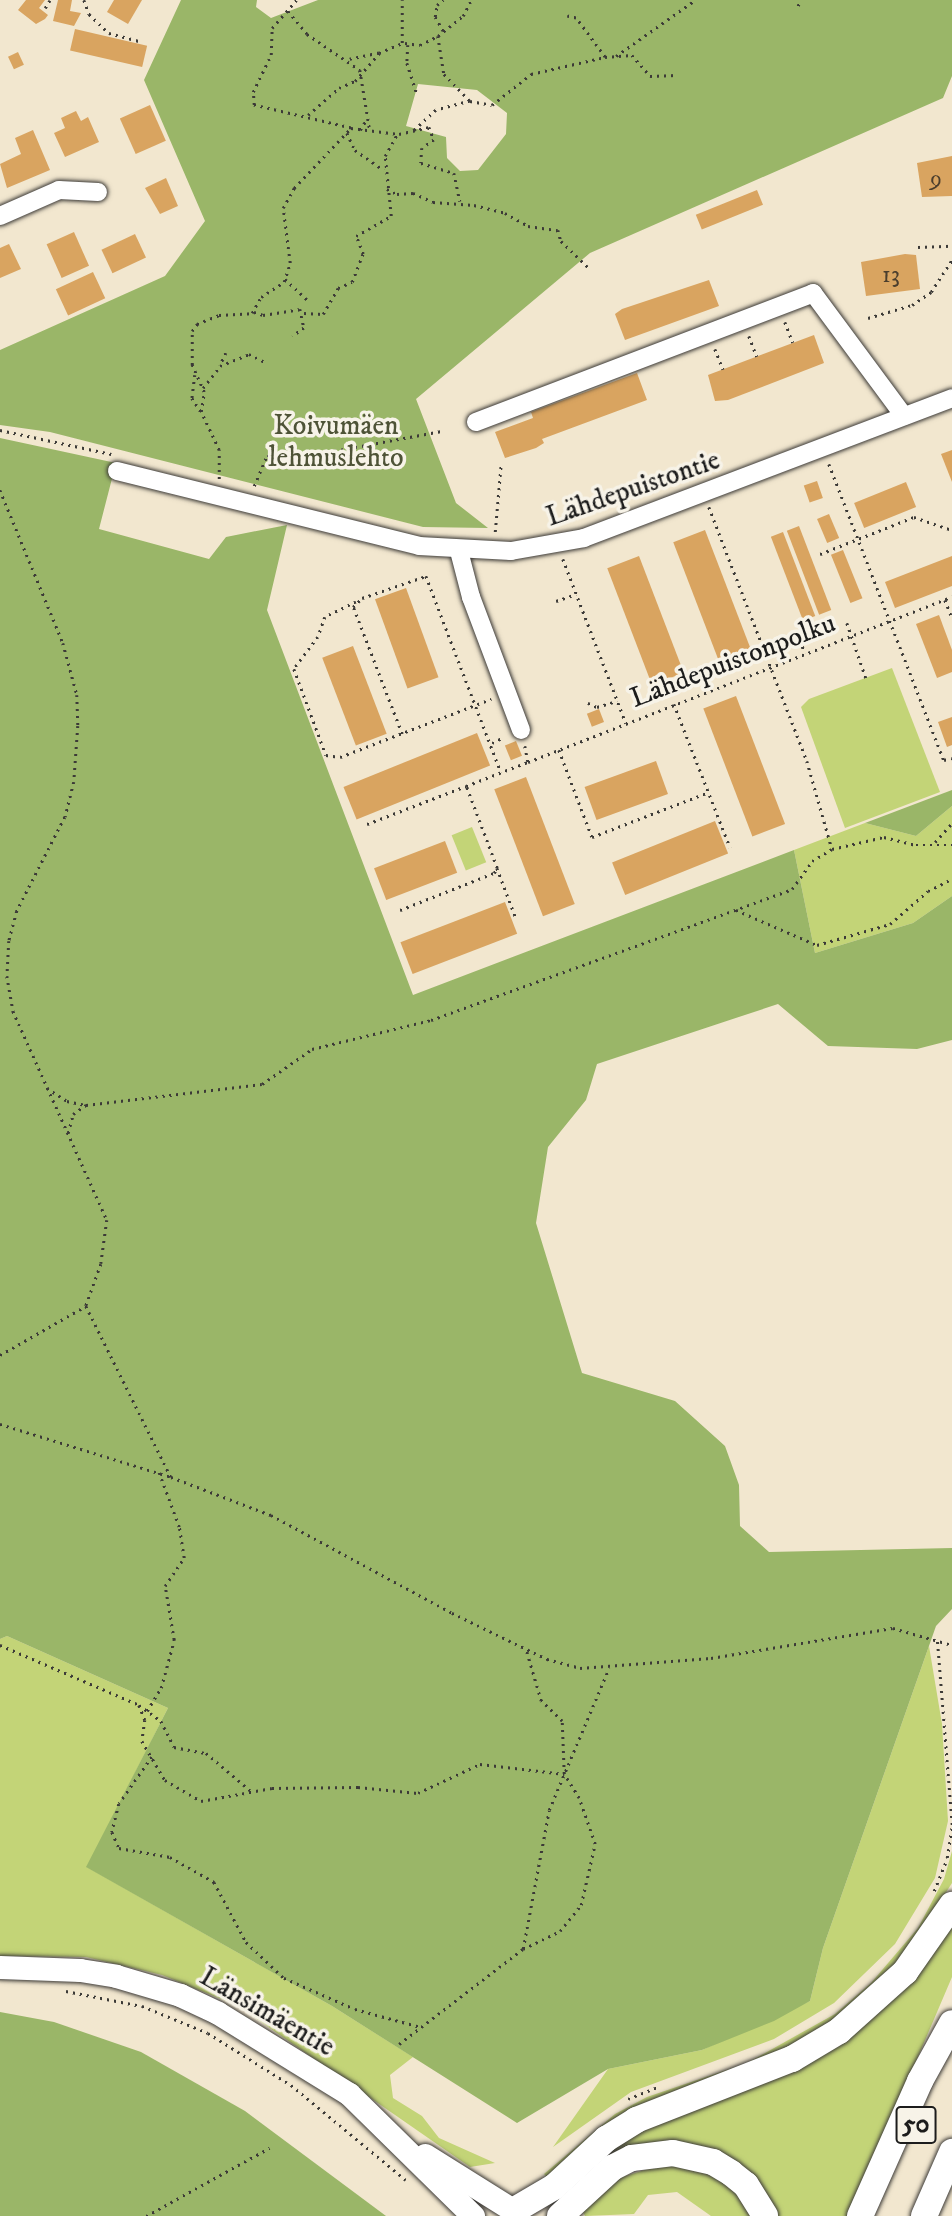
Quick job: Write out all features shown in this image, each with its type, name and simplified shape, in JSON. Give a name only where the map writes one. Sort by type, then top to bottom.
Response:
[{"type":"highway","points":[[511,2212],[554,2188],[606,2139],[636,2120],[792,2059],[839,2031],[905,1972],[941,1902]]},
{"type":"highway","points":[[860,2216],[920,2081],[952,2023]]},
{"type":"highway","name":"50","points":[[877,2216],[952,2033]]},
{"type":"highway","name":"50","points":[[924,2216],[952,2152]]},
{"type":"highway","points":[[560,2216],[612,2168],[651,2153],[692,2155],[713,2162],[746,2185],[765,2216]]},
{"type":"main road","name":"Länsimäentie","points":[[0,1967],[80,1970],[180,1995],[264,2039],[349,2094],[402,2143],[473,2216]]},
{"type":"main road","name":"Länsimäentie","points":[[402,2143],[511,2212]]},
{"type":"street","points":[[0,216],[59,190],[98,192]]},
{"type":"street","points":[[476,422],[813,293],[904,416]]},
{"type":"street","name":"Lähdepuistontie","points":[[120,464],[419,546],[459,551],[558,546],[704,494],[952,398]]},
{"type":"street","points":[[459,551],[471,597],[521,730]]},
{"type":"path","points":[[45,8],[50,0]]},
{"type":"path","points":[[84,0],[89,14],[108,33],[139,41]]},
{"type":"path","points":[[296,0],[272,28],[268,64],[252,100],[256,107],[308,116],[359,130],[397,134],[429,127],[434,140],[422,148],[421,163],[454,173],[454,188],[461,203]]},
{"type":"path","points":[[402,0],[403,43],[412,89],[418,94]]},
{"type":"path","points":[[443,0],[437,5],[435,17],[443,32]]},
{"type":"path","points":[[349,59],[379,53],[403,43],[420,45],[438,37],[463,16],[471,0]]},
{"type":"path","points":[[616,56],[695,0]]},
{"type":"path","points":[[798,6],[800,0]]},
{"type":"path","points":[[287,9],[307,34],[349,59],[362,74],[370,131]]},
{"type":"path","points":[[567,16],[576,18],[605,57]]},
{"type":"path","points":[[438,37],[444,74],[470,101]]},
{"type":"path","points":[[308,116],[362,74],[379,53]]},
{"type":"path","points":[[412,132],[436,110],[470,101],[492,105],[531,74],[605,57],[632,55],[650,76],[677,75]]},
{"type":"path","points":[[359,130],[368,119]]},
{"type":"path","points":[[254,312],[261,297],[285,279],[290,262],[283,208],[295,188],[351,128]]},
{"type":"path","points":[[347,133],[355,150],[384,170]]},
{"type":"path","points":[[203,388],[195,374],[191,354],[195,326],[219,315],[254,312],[263,315],[297,308],[304,313],[323,314],[338,288],[355,278],[363,254],[356,236],[391,216],[384,170],[385,153],[397,134]]},
{"type":"path","points":[[387,189],[397,194],[413,193],[433,202],[461,203],[505,213],[541,230],[558,230],[561,241],[590,269]]},
{"type":"path","points":[[918,247],[952,246]]},
{"type":"path","points":[[868,317],[912,305],[931,292],[952,260]]},
{"type":"path","points":[[285,279],[309,301]]},
{"type":"path","points":[[779,306],[793,343]]},
{"type":"path","points":[[293,336],[303,331],[304,313]]},
{"type":"path","points":[[743,320],[757,356]]},
{"type":"path","points":[[710,332],[723,369]]},
{"type":"path","points":[[201,412],[203,388],[220,366],[226,353]]},
{"type":"path","points":[[220,366],[249,355],[265,362]]},
{"type":"path","points":[[195,374],[191,398],[201,412],[219,450],[219,483]]},
{"type":"path","points":[[0,430],[120,464]]},
{"type":"path","points":[[261,493],[248,490],[257,482],[267,456],[307,456],[442,431]]},
{"type":"path","points":[[823,447],[944,760],[952,758]]},
{"type":"path","points":[[482,535],[495,536],[501,464]]},
{"type":"path","points":[[207,480],[229,485]]},
{"type":"path","points":[[0,491],[63,643],[77,695],[74,782],[55,838],[17,911],[7,960],[13,1010],[44,1086],[107,1220],[101,1264],[86,1306],[0,1355]]},
{"type":"path","points":[[704,494],[820,799],[832,849]]},
{"type":"path","points":[[820,554],[914,517],[952,530]]},
{"type":"path","name":"Lähdepuistonpolku","points":[[558,546],[626,723],[952,597]]},
{"type":"path","points":[[501,772],[477,705],[426,576],[356,602],[326,617],[318,637],[294,669],[326,755],[340,758],[477,705],[507,693]]},
{"type":"path","points":[[556,601],[576,594]]},
{"type":"path","points":[[945,600],[952,617]]},
{"type":"path","points":[[356,602],[354,614],[402,734]]},
{"type":"path","points":[[847,623],[866,678]]},
{"type":"path","points":[[800,640],[805,653]]},
{"type":"path","points":[[588,703],[597,707],[617,701]]},
{"type":"path","points":[[674,704],[730,847]]},
{"type":"path","points":[[367,824],[626,723]]},
{"type":"path","points":[[521,730],[528,762]]},
{"type":"path","points":[[559,750],[592,837],[709,792]]},
{"type":"path","points":[[466,786],[516,918]]},
{"type":"path","points":[[935,842],[952,824]]},
{"type":"path","points":[[44,1086],[67,1101],[86,1105],[262,1084],[312,1049],[431,1020],[792,889],[812,861],[832,849],[884,837],[916,845],[935,842],[952,845]]},
{"type":"path","points":[[400,910],[497,868]]},
{"type":"path","points":[[735,910],[817,945],[890,924],[928,891],[952,879]]},
{"type":"path","points":[[68,1133],[73,1114],[86,1105]]},
{"type":"path","points":[[86,1306],[171,1477]]},
{"type":"path","points":[[0,1424],[171,1477],[271,1515],[526,1648],[580,1668],[711,1658],[872,1629],[902,1628],[952,1645]]},
{"type":"path","points":[[147,1711],[161,1688],[174,1640],[165,1586],[184,1558],[179,1527],[159,1474]]},
{"type":"path","points":[[937,1639],[952,1825],[941,1902]]},
{"type":"path","points":[[0,1645],[139,1705],[161,1721],[174,1747],[206,1753],[252,1792]]},
{"type":"path","points":[[399,2044],[523,1949],[559,1931],[580,1905],[595,1844],[579,1798],[564,1774],[562,1721],[541,1701],[526,1648]]},
{"type":"path","points":[[523,1949],[549,1810],[609,1667]]},
{"type":"path","points":[[139,1705],[145,1720],[142,1741],[165,1780],[201,1801],[252,1792],[358,1787],[418,1793],[480,1764],[564,1774]]},
{"type":"path","points":[[152,1757],[119,1804],[112,1832],[119,1848],[170,1857],[214,1882],[246,1942],[284,1979],[355,2009],[421,2027]]},
{"type":"path","points":[[53,1990],[142,2006],[208,2033],[291,2085],[407,2181]]},
{"type":"path","points":[[624,2101],[668,2083]]},
{"type":"path","points":[[146,2216],[269,2148]]},
{"type":"green space","name":"Koivumäen lehmuslehto","points":[[181,0],[257,0],[256,7],[271,18],[318,0],[952,0],[952,76],[943,98],[590,253],[416,399],[456,503],[488,528],[423,527],[50,432],[0,425],[0,350],[165,276],[205,221],[144,80]],"holes":[[[418,84],[477,90],[507,113],[506,134],[478,170],[460,171],[447,158],[446,137],[406,126]]]},
{"type":"green space","points":[[0,438],[116,463],[99,529],[209,559],[226,537],[287,525],[267,610],[413,995],[794,850],[815,953],[913,923],[952,896],[952,1040],[917,1049],[828,1046],[778,1004],[597,1064],[586,1100],[548,1147],[536,1223],[582,1373],[675,1401],[725,1446],[739,1485],[740,1526],[769,1552],[952,1548],[952,1609],[936,1626],[823,1948],[810,2001],[774,2021],[702,2050],[608,2069],[517,2123],[332,2006],[86,1867],[168,1708],[7,1636],[0,1639]]},
{"type":"green space","points":[[892,668],[940,792],[845,828],[801,707],[809,699]]},
{"type":"green space","points":[[952,790],[952,806],[916,836],[865,823]]},
{"type":"green space","points":[[952,806],[952,896],[913,923],[815,953],[794,850],[865,823],[916,836]]},
{"type":"green space","points":[[472,827],[486,862],[466,870],[452,835]]},
{"type":"green space","points":[[7,1636],[168,1708],[87,1867],[332,2006],[413,2057],[390,2075],[393,2098],[422,2116],[439,2138],[495,2163],[470,2167],[238,2006],[162,1975],[86,1957],[0,1956],[0,1639]]},
{"type":"green space","points":[[929,1646],[942,1724],[948,1821],[935,1878],[895,1944],[834,2003],[774,2039],[631,2092],[553,2147],[608,2069],[702,2050],[810,2001],[823,1948]]},
{"type":"green space","points":[[952,1851],[952,1883],[905,1956],[838,2020],[550,2180],[544,2174],[615,2114],[647,2097],[747,2063],[835,2014],[871,1983],[918,1928],[944,1879]]},
{"type":"green space","points":[[952,1923],[952,1977],[850,2216],[775,2216],[744,2171],[611,2161],[602,2155],[635,2131],[753,2086]]},
{"type":"green space","points":[[0,2012],[54,2022],[141,2052],[245,2111],[386,2216],[0,2216]]},
{"type":"green space","points":[[664,2164],[708,2172],[734,2190],[755,2216],[711,2216],[677,2192],[648,2195],[634,2214],[585,2216],[582,2210],[622,2177]]},
{"type":"building","points":[[26,0],[45,0],[39,8],[48,15],[45,19],[36,24],[18,10]]},
{"type":"building","points":[[58,0],[72,0],[70,11],[81,13],[74,26],[53,21]]},
{"type":"building","points":[[114,0],[142,0],[128,24],[107,12]]},
{"type":"building","points":[[75,29],[147,46],[142,67],[70,50]]},
{"type":"building","points":[[18,52],[24,65],[14,69],[8,57]]},
{"type":"building","points":[[150,105],[166,141],[136,154],[120,118]]},
{"type":"building","points":[[76,111],[81,121],[88,117],[99,142],[65,157],[54,133],[65,128],[61,118]]},
{"type":"building","points":[[33,130],[50,170],[7,188],[0,164],[21,154],[15,138]]},
{"type":"building","points":[[952,156],[952,196],[922,197],[917,163]]},
{"type":"building","points":[[166,178],[178,206],[160,214],[145,188]]},
{"type":"building","points":[[757,190],[763,205],[702,230],[696,215]]},
{"type":"building","points":[[74,232],[89,266],[62,278],[47,244]]},
{"type":"building","points":[[135,234],[146,258],[112,273],[101,250]]},
{"type":"building","points":[[9,244],[21,269],[0,278],[0,248]]},
{"type":"building","points":[[905,254],[916,255],[920,289],[866,296],[861,262]]},
{"type":"building","points":[[93,272],[105,298],[68,316],[56,289]]},
{"type":"building","points":[[709,280],[719,306],[625,340],[615,314],[622,309]]},
{"type":"building","points":[[814,335],[824,363],[728,400],[715,401],[708,375]]},
{"type":"building","points":[[637,373],[647,400],[542,439],[544,443],[536,448],[505,458],[495,432],[533,418],[531,412]]},
{"type":"building","points":[[952,450],[952,482],[941,454]]},
{"type":"building","points":[[817,481],[823,498],[810,503],[804,486]]},
{"type":"building","points":[[906,482],[916,507],[864,528],[854,503]]},
{"type":"building","points":[[829,514],[839,538],[827,543],[817,519]]},
{"type":"building","points":[[799,526],[831,610],[819,615],[787,531]]},
{"type":"building","points":[[705,530],[754,659],[723,671],[673,542]]},
{"type":"building","points":[[783,532],[815,616],[803,621],[771,537]]},
{"type":"building","points":[[843,550],[862,598],[850,603],[831,555]]},
{"type":"building","points":[[639,556],[684,673],[652,685],[607,568]]},
{"type":"building","points":[[952,556],[952,586],[895,608],[885,582]]},
{"type":"building","points":[[406,588],[438,677],[407,689],[375,599]]},
{"type":"building","points":[[939,615],[952,650],[952,672],[937,678],[916,624]]},
{"type":"building","points":[[353,646],[387,734],[356,746],[322,658]]},
{"type":"building","points":[[736,696],[785,824],[752,836],[703,709]]},
{"type":"building","points":[[599,709],[604,722],[592,727],[587,714]]},
{"type":"building","points":[[952,717],[952,745],[947,747],[938,722]]},
{"type":"building","points":[[477,733],[490,765],[357,819],[343,787]]},
{"type":"building","points":[[516,741],[522,756],[511,760],[505,745]]},
{"type":"building","points":[[656,761],[668,794],[597,820],[585,787]]},
{"type":"building","points":[[526,777],[575,904],[543,916],[494,789]]},
{"type":"building","points":[[715,821],[728,853],[625,895],[612,863]]},
{"type":"building","points":[[445,841],[457,873],[386,900],[374,868]]},
{"type":"building","points":[[505,902],[517,934],[413,974],[400,942]]}]
